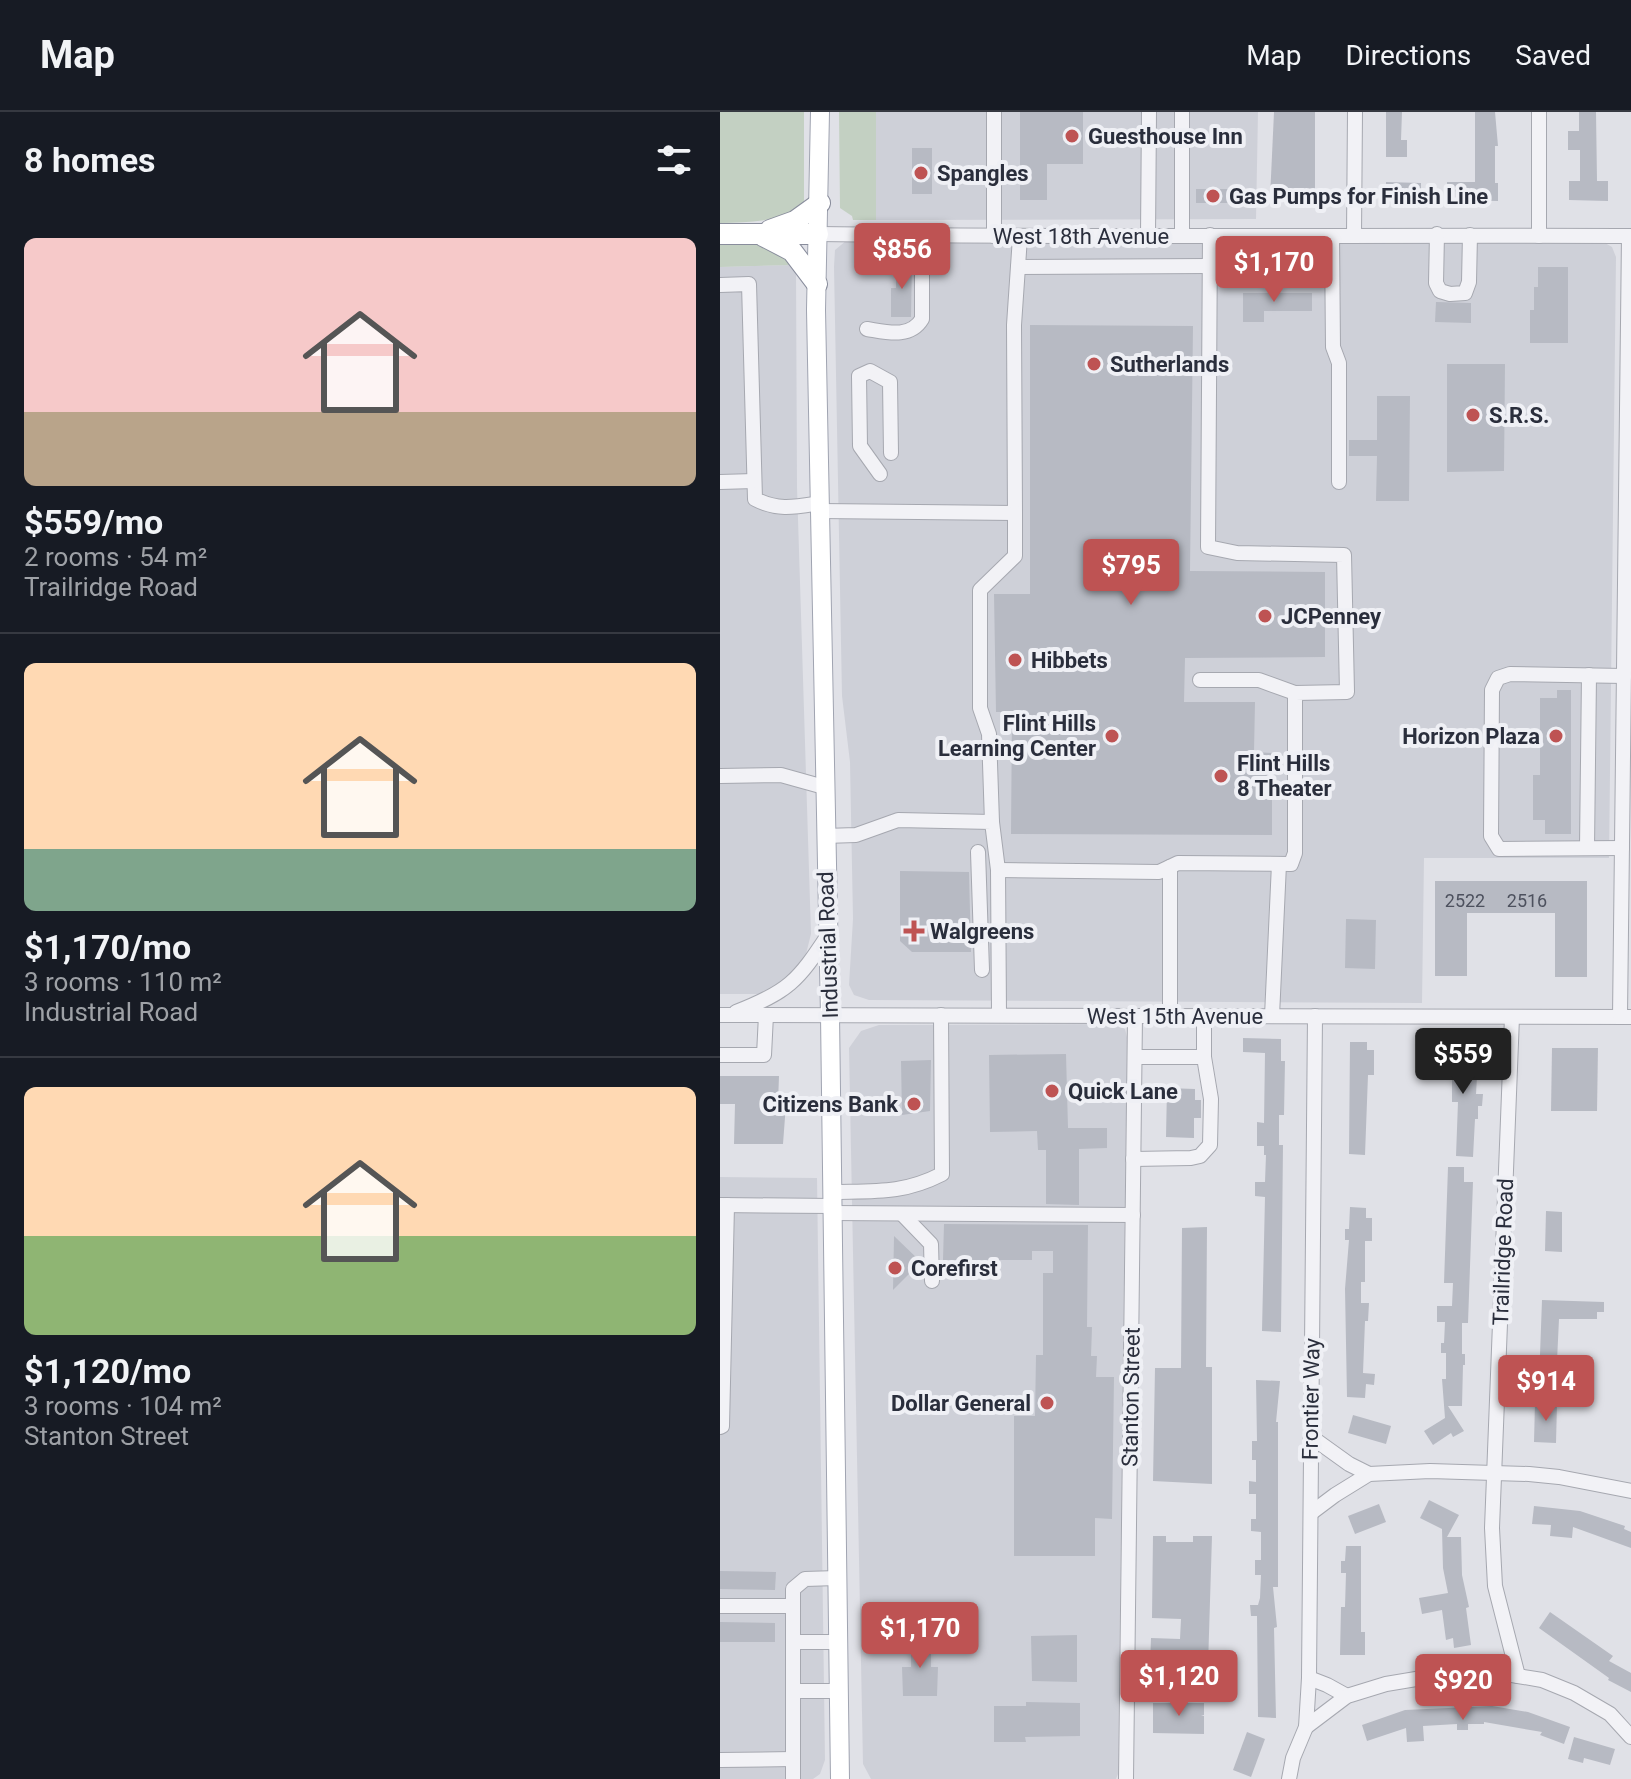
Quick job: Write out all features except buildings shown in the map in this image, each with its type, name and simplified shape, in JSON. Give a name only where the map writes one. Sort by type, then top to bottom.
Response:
[{"type":"highway","points":[[759,234],[795,221],[820,203]]},
{"type":"highway","points":[[720,234],[818,234]]},
{"type":"highway","points":[[759,234],[792,251],[817,284]]},
{"type":"main road","name":"Industrial Road","points":[[820,112],[817,284],[840,1779]]},
{"type":"street","points":[[994,112],[994,236]]},
{"type":"street","points":[[1148,236],[1149,112]]},
{"type":"street","points":[[1182,112],[1182,236]]},
{"type":"street","points":[[1354,235],[1355,112]]},
{"type":"street","points":[[1539,112],[1539,236]]},
{"type":"street","name":"West 18th Avenue","points":[[818,234],[1020,237],[1630,236]]},
{"type":"street","points":[[1437,234],[1436,283],[1440,291],[1450,294],[1465,293],[1469,282],[1470,235]]},
{"type":"street","points":[[867,329],[907,332],[922,319],[922,235]]},
{"type":"street","points":[[1200,680],[1259,680],[1295,693],[1347,692],[1344,555],[1237,553],[1208,547],[1210,235]]},
{"type":"street","points":[[1332,236],[1333,347],[1339,363],[1339,482]]},
{"type":"street","points":[[1625,1017],[1622,848],[1624,676],[1628,624],[1630,236]]},
{"type":"street","points":[[999,1015],[998,870],[992,822],[989,734],[980,708],[980,590],[1015,556],[1014,325],[1020,237]]},
{"type":"street","points":[[1018,267],[1209,266]]},
{"type":"street","points":[[720,285],[749,284],[755,499],[771,507],[789,508],[1015,513]]},
{"type":"street","points":[[880,474],[860,446],[859,376],[870,371],[890,382],[891,453]]},
{"type":"street","points":[[720,482],[754,481]]},
{"type":"street","points":[[1622,848],[1499,849],[1491,836],[1492,690],[1498,678],[1510,674],[1624,676]]},
{"type":"street","points":[[1587,848],[1589,675]]},
{"type":"street","points":[[998,870],[1159,872],[1178,863],[1291,864],[1295,853],[1295,693]]},
{"type":"street","points":[[720,776],[781,775],[824,787]]},
{"type":"street","points":[[825,836],[856,835],[898,820],[992,822]]},
{"type":"street","points":[[978,852],[982,970]]},
{"type":"street","points":[[1272,1016],[1279,864]]},
{"type":"street","points":[[1170,867],[1170,1016]]},
{"type":"street","points":[[724,1015],[774,996],[793,983],[804,973],[828,935]]},
{"type":"street","name":"West 15th Avenue","points":[[724,1015],[1625,1017]]},
{"type":"street","points":[[720,1055],[764,1055],[766,1015]]},
{"type":"street","points":[[832,1204],[919,1186],[942,1174],[941,1015]]},
{"type":"street","name":"Stanton Street","points":[[1126,1779],[1135,1016]]},
{"type":"street","points":[[1133,1159],[1191,1158],[1200,1156],[1210,1145],[1211,1099],[1204,1057],[1204,1016]]},
{"type":"street","name":"Frontier Way","points":[[1289,1779],[1293,1758],[1306,1727],[1309,1678],[1315,1016]]},
{"type":"street","name":"Trailridge Road","points":[[1512,1017],[1492,1528],[1495,1586],[1518,1676]]},
{"type":"street","points":[[1135,1057],[1204,1057]]},
{"type":"street","points":[[720,1427],[724,1205],[832,1204],[902,1214],[1133,1215]]},
{"type":"street","points":[[902,1214],[931,1244],[932,1281]]},
{"type":"street","points":[[1310,1436],[1349,1464],[1369,1474]]},
{"type":"street","points":[[1311,1513],[1369,1474],[1430,1471],[1559,1477],[1631,1491]]},
{"type":"street","points":[[793,1779],[793,1589],[799,1581],[837,1578]]},
{"type":"street","points":[[720,1606],[793,1606]]},
{"type":"street","points":[[793,1642],[838,1642]]},
{"type":"street","points":[[1306,1727],[1347,1696],[1386,1684],[1446,1674],[1518,1676],[1542,1680],[1574,1693],[1610,1714],[1631,1737]]},
{"type":"street","points":[[1309,1678],[1347,1696]]},
{"type":"street","points":[[793,1691],[839,1691]]},
{"type":"street","points":[[720,1760],[793,1759]]},
{"type":"shaded area","points":[[876,112],[1258,112],[1256,219],[876,220]]},
{"type":"shaded area","points":[[847,240],[1605,243],[1612,247],[1616,257],[1609,858],[1424,858],[1422,1003],[869,1000],[854,995],[849,985],[853,919],[850,762],[842,696],[834,267],[835,250]]},
{"type":"shaded area","points":[[793,265],[796,269],[797,487],[811,934],[804,962],[791,980],[761,994],[720,994],[720,267]]},
{"type":"shaded area","points":[[1115,1024],[1125,1029],[1127,1037],[1118,1774],[1116,1779],[871,1779],[863,1764],[849,1048],[861,1031],[879,1025]]},
{"type":"shaded area","points":[[720,1177],[817,1178],[825,1760],[820,1774],[813,1779],[720,1779]]},
{"type":"green space","points":[[720,112],[804,112],[804,203],[775,218],[720,223]]},
{"type":"green space","points":[[839,112],[876,112],[876,220],[853,220],[840,208]]},
{"type":"green space","points":[[720,242],[768,243],[793,265],[720,267]]},
{"type":"place","name":"Guesthouse Inn","points":[[1072,136]]},
{"type":"place","name":"Spangles","points":[[921,173]]},
{"type":"place","name":"Gas Pumps for Finish Line","points":[[1213,196]]},
{"type":"place","name":"Sutherlands","points":[[1094,364]]},
{"type":"place","name":"S.R.S.","points":[[1473,415]]},
{"type":"place","name":"JCPenney","points":[[1265,616]]},
{"type":"place","name":"Hibbets","points":[[1015,660]]},
{"type":"place","name":"Flint Hills Learning Center","points":[[1112,736]]},
{"type":"place","name":"Horizon Plaza","points":[[1556,736]]},
{"type":"place","name":"Flint Hills 8 Theater","points":[[1221,776]]},
{"type":"place","name":"Walgreens","points":[[914,931]]},
{"type":"place","name":"Quick Lane","points":[[1052,1091]]},
{"type":"place","name":"Citizens Bank","points":[[914,1104]]},
{"type":"place","name":"Corefirst","points":[[895,1268]]},
{"type":"place","name":"Dollar General","points":[[1047,1403]]}]
